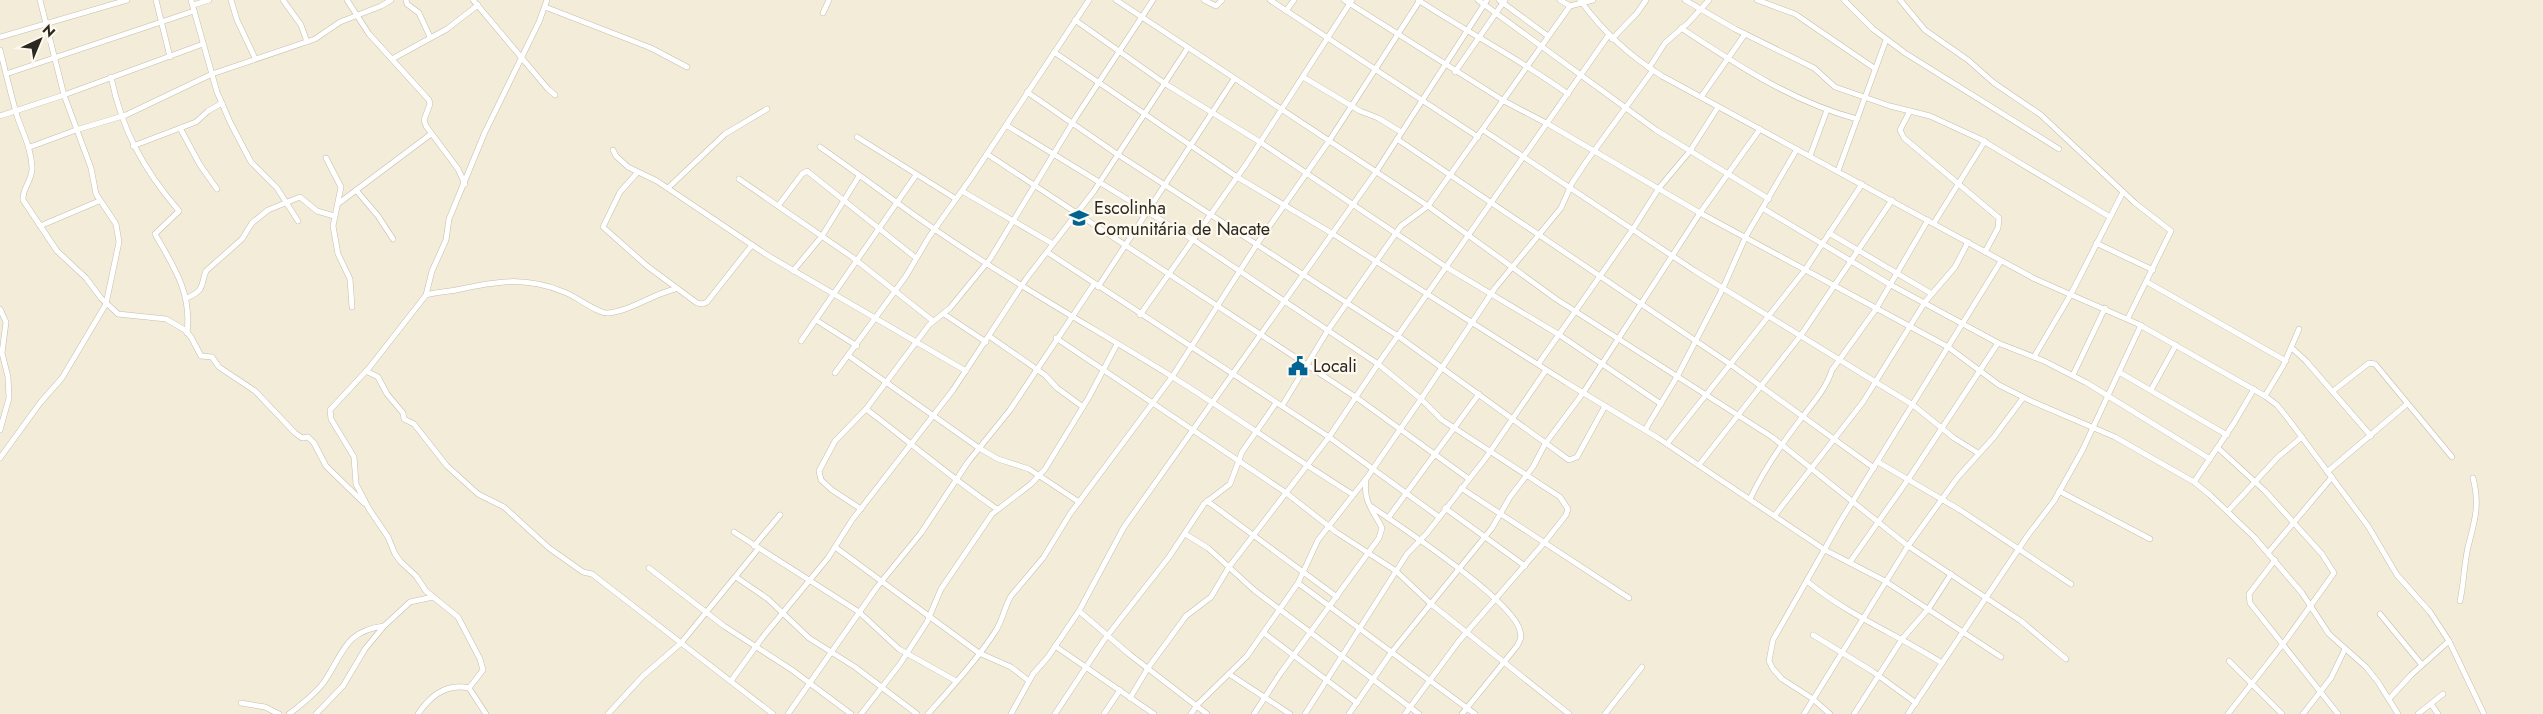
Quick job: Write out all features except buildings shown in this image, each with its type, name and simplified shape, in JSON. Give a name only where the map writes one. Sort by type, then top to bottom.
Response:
[{"type":"street","points":[[0,458],[40,403],[62,378],[106,304],[119,242],[116,224],[99,201],[91,168],[64,95],[40,0]]},
{"type":"street","points":[[0,38],[105,3],[127,0]]},
{"type":"street","points":[[156,0],[170,57]]},
{"type":"street","points":[[6,74],[161,22],[193,5],[209,0]]},
{"type":"street","points":[[231,0],[237,20],[255,58]]},
{"type":"street","points":[[283,0],[301,25],[307,42]]},
{"type":"street","points":[[347,0],[369,34],[429,100],[430,104],[424,120],[431,134],[458,169],[465,184]]},
{"type":"street","points":[[30,148],[76,130],[120,117],[212,74],[307,42],[324,34],[340,22],[391,0]]},
{"type":"street","points":[[406,0],[419,13],[430,37]]},
{"type":"street","points":[[473,0],[555,95]]},
{"type":"street","points":[[539,0],[651,48],[688,68]]},
{"type":"street","points":[[823,13],[830,0]]},
{"type":"street","points":[[835,373],[857,346],[896,291],[934,229],[962,192],[1089,0]]},
{"type":"street","points":[[1116,0],[1187,49],[1428,206],[1556,299],[1740,415],[1783,445],[1877,523],[2031,629],[2066,659]]},
{"type":"street","points":[[861,509],[821,480],[819,471],[834,441],[866,409],[933,321],[944,314],[987,263],[1072,123],[1153,0]]},
{"type":"street","points":[[1204,0],[1216,6],[1222,0]]},
{"type":"street","points":[[1270,0],[1478,137]]},
{"type":"street","points":[[1286,11],[1294,0]]},
{"type":"street","points":[[1344,0],[1351,2],[1443,65],[1504,101],[1548,124],[1700,213],[1746,236],[1835,287],[1948,347],[1981,372],[2023,398],[2093,427],[2194,482],[2228,511],[2268,552],[2310,605],[2328,634],[2366,667],[2398,714]]},
{"type":"street","points":[[928,714],[996,630],[1011,596],[1043,558],[1079,502],[1172,377],[1257,244],[1329,141],[1419,0],[1478,39],[1527,65],[1568,94]]},
{"type":"street","points":[[1478,0],[1486,2],[1497,13],[1626,106],[1650,126],[1769,199]]},
{"type":"street","points":[[1560,0],[1570,6]]},
{"type":"street","points":[[1282,406],[1328,330],[1401,226],[1428,206],[1570,6],[1593,0]]},
{"type":"street","points":[[1130,698],[1148,668],[1186,616],[1211,597],[1229,567],[1252,535],[1329,437],[1581,74],[1610,37],[1637,13],[1646,0]]},
{"type":"street","points":[[1685,0],[1745,34],[1814,68],[1832,85],[1890,106],[1930,116],[1985,141],[2110,217]]},
{"type":"street","points":[[1191,714],[1197,705],[1248,656],[1298,583],[1318,540],[1328,525],[1366,478],[1490,295],[1561,208],[1569,189],[1651,69],[1665,42],[1702,9],[1709,0]]},
{"type":"street","points":[[1757,0],[1795,14],[1874,68]]},
{"type":"street","points":[[1844,0],[1886,40],[1949,82],[2059,149]]},
{"type":"street","points":[[1900,0],[1925,30],[1968,60],[1994,83],[2041,115],[2123,192],[2171,230],[2128,318]]},
{"type":"street","points":[[1455,72],[1497,13],[1503,1],[1548,36]]},
{"type":"street","points":[[1140,315],[1282,110],[1351,2]]},
{"type":"street","points":[[1011,714],[1029,681],[1079,611],[1124,527],[1284,299],[1333,234],[1376,172],[1443,65],[1486,2]]},
{"type":"street","points":[[1581,2],[1610,37],[1651,69],[2035,279],[2128,318],[2254,389],[2277,405],[2368,526],[2397,575],[2430,612],[2449,641],[2484,714]]},
{"type":"street","points":[[469,688],[482,673],[483,666],[458,617],[433,597],[416,576],[401,562],[356,484],[354,457],[329,414],[334,403],[366,372],[426,295],[432,271],[446,240],[449,219],[485,132],[546,4]]},
{"type":"street","points":[[193,5],[222,103],[251,162],[277,188],[298,221]]},
{"type":"street","points":[[392,60],[447,29],[478,5]]},
{"type":"street","points":[[1075,20],[1164,83],[1260,142],[1446,267],[1558,334],[1661,404]]},
{"type":"street","points":[[1680,28],[1784,92],[1827,110],[1857,119]]},
{"type":"street","points":[[1701,97],[1745,34]]},
{"type":"street","points":[[1838,171],[1874,68],[1886,40]]},
{"type":"street","points":[[0,116],[64,95],[203,44]]},
{"type":"street","points":[[731,681],[934,416],[986,342],[1021,286],[1078,213],[1187,49]]},
{"type":"street","points":[[0,50],[16,111],[30,148],[31,178],[22,194],[22,200],[64,259],[81,273],[106,304],[118,314],[166,319],[188,333],[201,356],[212,357],[219,367],[228,371],[255,391],[295,433],[302,438],[308,438],[314,443],[326,466],[367,505]]},
{"type":"street","points":[[1054,52],[1236,177],[1333,234],[1539,363],[1546,370],[1645,430],[1750,498],[1825,550],[1885,581],[1929,608],[2001,657]]},
{"type":"street","points":[[111,77],[120,117],[133,146],[162,190],[179,211],[155,234],[187,298],[188,333]]},
{"type":"street","points":[[1303,77],[1351,106],[1401,132]]},
{"type":"street","points":[[788,714],[859,612],[921,533],[955,481],[1010,410],[1072,314],[1126,244],[1234,79]]},
{"type":"street","points":[[0,82],[8,81]]},
{"type":"street","points":[[1027,92],[1117,154],[1398,336],[1569,460],[1574,459],[1605,406]]},
{"type":"street","points":[[133,146],[196,122],[208,111],[222,103]]},
{"type":"street","points":[[1539,363],[1633,229],[1659,188],[1690,151],[1718,107]]},
{"type":"street","points":[[668,188],[721,138],[767,109]]},
{"type":"street","points":[[1810,156],[1827,110]]},
{"type":"street","points":[[1910,111],[1900,130],[1901,134],[1959,182],[1998,218],[1998,228],[1985,252]]},
{"type":"street","points":[[1006,125],[1192,239],[1284,299],[1378,364],[1420,399],[1432,412],[1560,497],[1568,509],[1566,515],[1525,566],[1467,632],[1405,714]]},
{"type":"street","points":[[180,128],[200,165],[217,189]]},
{"type":"street","points":[[1349,714],[1391,653],[1486,537],[1545,444],[1583,393],[1642,305],[1700,213],[1760,129]]},
{"type":"street","points":[[1483,130],[1672,256],[1913,405],[1941,428],[1978,453]]},
{"type":"street","points":[[338,203],[431,134]]},
{"type":"street","points":[[857,138],[956,199]]},
{"type":"street","points":[[1397,139],[1730,364],[1836,438],[1874,468]]},
{"type":"street","points":[[1934,224],[1985,141]]},
{"type":"street","points":[[820,147],[934,229],[1021,286],[1072,314],[1352,494]]},
{"type":"street","points":[[1645,430],[1696,341],[1723,288],[1746,236],[1797,149]]},
{"type":"street","points":[[613,150],[622,162],[668,188],[793,271],[966,371]]},
{"type":"street","points":[[987,154],[1357,398],[1469,478]]},
{"type":"street","points":[[326,158],[340,187],[333,226],[335,246],[350,279],[352,307]]},
{"type":"street","points":[[778,206],[802,174],[807,171],[916,258]]},
{"type":"street","points":[[638,172],[620,192],[603,227],[675,289],[697,303],[703,304],[717,290],[752,245]]},
{"type":"street","points":[[801,341],[899,203],[916,175]]},
{"type":"street","points":[[793,271],[822,236],[859,176]]},
{"type":"street","points":[[739,179],[822,236],[933,321]]},
{"type":"street","points":[[1667,444],[1805,270],[1862,184]]},
{"type":"street","points":[[356,190],[378,216],[393,239]]},
{"type":"street","points":[[962,192],[1053,244]]},
{"type":"street","points":[[2034,357],[2071,294],[2123,192]]},
{"type":"street","points":[[187,298],[200,290],[205,281],[206,271],[242,239],[252,223],[268,210],[303,198],[317,211],[334,216]]},
{"type":"street","points":[[1699,465],[1801,335],[1859,252],[1892,200]]},
{"type":"street","points":[[40,226],[99,201]]},
{"type":"street","points":[[1764,208],[1821,245],[1998,343],[2073,375],[2210,458]]},
{"type":"street","points":[[1750,498],[1760,478],[1826,387],[1832,370],[1876,309],[1928,220]]},
{"type":"street","points":[[1829,234],[1932,294]]},
{"type":"street","points":[[1776,515],[1836,438],[1876,382],[1925,302],[1955,267],[1968,242]]},
{"type":"street","points":[[2096,243],[2153,270]]},
{"type":"street","points":[[1047,252],[1140,315],[1329,437],[1408,492],[1439,517]]},
{"type":"street","points":[[1830,714],[1813,699],[1782,679],[1769,661],[1773,640],[1808,582],[1852,502],[2001,261]]},
{"type":"street","points":[[426,295],[508,280],[544,284],[567,293],[602,313],[609,314],[628,310],[641,300],[675,289]]},
{"type":"street","points":[[2146,282],[2286,361]]},
{"type":"street","points":[[2073,375],[2106,308]]},
{"type":"street","points":[[0,309],[6,322],[2,353],[8,377],[8,398],[0,430]]},
{"type":"street","points":[[944,314],[986,342]]},
{"type":"street","points":[[816,320],[857,346]]},
{"type":"street","points":[[1908,714],[2059,492],[2093,427],[2141,325]]},
{"type":"street","points":[[2265,396],[2286,361],[2299,329]]},
{"type":"street","points":[[989,336],[1036,368],[1083,407]]},
{"type":"street","points":[[1056,338],[1194,429],[1396,571],[1431,604],[1569,714]]},
{"type":"street","points":[[1850,562],[1981,372],[1998,343]]},
{"type":"street","points":[[861,714],[906,654],[931,616],[941,589],[997,508],[1027,488],[1040,475],[1083,407],[1117,344]]},
{"type":"street","points":[[2151,390],[2176,345]]},
{"type":"street","points":[[2292,348],[2306,360],[2371,436]]},
{"type":"street","points":[[848,356],[888,382],[979,448],[998,459],[1022,466],[1040,475],[1079,502]]},
{"type":"street","points":[[2333,391],[2371,362],[2452,457]]},
{"type":"street","points":[[1305,714],[1411,548],[1439,517],[1490,452],[1546,370]]},
{"type":"street","points":[[366,372],[378,377],[386,394],[403,413],[404,419],[414,424],[447,466],[478,494],[488,497],[504,507],[549,548],[583,572],[592,574],[774,714]]},
{"type":"street","points":[[2119,372],[2227,435]]},
{"type":"street","points":[[2194,482],[2227,435],[2254,389]]},
{"type":"street","points":[[1388,518],[1479,394]]},
{"type":"street","points":[[1804,714],[1908,546],[1941,500],[1978,453],[1994,437],[2023,398]]},
{"type":"street","points":[[1055,714],[1086,666],[1185,534],[1207,501],[1230,484],[1238,460],[1276,403]]},
{"type":"street","points":[[2327,472],[2407,404]]},
{"type":"street","points":[[866,409],[913,444],[955,481],[997,508]]},
{"type":"street","points":[[2228,511],[2302,437]]},
{"type":"street","points":[[2218,448],[2255,482],[2293,522],[2322,554],[2334,573],[2228,714]]},
{"type":"street","points":[[1878,462],[2019,549],[2071,584]]},
{"type":"street","points":[[2268,552],[2332,477]]},
{"type":"street","points":[[1254,714],[1379,538],[1382,528],[1367,504],[1364,492],[1366,478]]},
{"type":"street","points":[[2460,601],[2468,548],[2477,510],[2478,498],[2473,478]]},
{"type":"street","points":[[1461,488],[1629,598]]},
{"type":"street","points":[[2059,492],[2150,539]]},
{"type":"street","points":[[1207,501],[1337,597]]},
{"type":"street","points":[[1367,504],[1460,570],[1496,599],[1506,608],[1520,631],[1521,638],[1517,646],[1462,714]]},
{"type":"street","points":[[1445,508],[1525,566]]},
{"type":"street","points":[[608,714],[643,676],[680,643],[707,612],[736,577],[780,515]]},
{"type":"street","points":[[734,532],[756,548],[859,612],[906,654],[956,681]]},
{"type":"street","points":[[1185,534],[1208,548],[1254,590],[1419,714]]},
{"type":"street","points":[[835,547],[979,653],[1011,668],[1029,681]]},
{"type":"street","points":[[2275,560],[2248,598],[2320,694],[2338,714]]},
{"type":"street","points":[[649,568],[724,626],[810,683],[851,714]]},
{"type":"street","points":[[1854,714],[1902,639],[1929,608],[1951,574]]},
{"type":"street","points":[[736,577],[768,599],[809,638],[855,667],[917,714]]},
{"type":"street","points":[[1808,582],[1840,607],[1864,618],[1942,663]]},
{"type":"street","points":[[1298,583],[1359,630],[1476,714]]},
{"type":"street","points":[[316,714],[343,686],[365,649],[384,626],[410,602],[433,597]]},
{"type":"street","points":[[1079,611],[1207,714]]},
{"type":"street","points":[[2380,614],[2422,664]]},
{"type":"street","points":[[288,714],[325,681],[346,645],[356,634],[384,626]]},
{"type":"street","points":[[1264,633],[1293,657],[1356,703]]},
{"type":"street","points":[[1814,635],[1878,675],[1916,703]]},
{"type":"street","points":[[2389,699],[2422,664],[2449,641]]},
{"type":"street","points":[[1055,646],[1154,714]]},
{"type":"street","points":[[2303,714],[2331,678],[2345,649]]},
{"type":"street","points":[[2229,661],[2282,714]]},
{"type":"street","points":[[1605,714],[1642,666]]},
{"type":"street","points":[[1229,674],[1290,714]]},
{"type":"street","points":[[418,714],[425,703],[445,690],[457,685],[469,688],[486,714]]},
{"type":"street","points":[[1104,714],[1120,690]]},
{"type":"street","points":[[2418,714],[2443,694]]},
{"type":"street","points":[[241,702],[265,707],[279,714]]},
{"type":"street","points":[[2431,704],[2438,714]]},
{"type":"place","name":"Escolinha Comunitária de Nacate","points":[[1079,218]]},
{"type":"place","name":"Locali","points":[[1298,366]]}]
